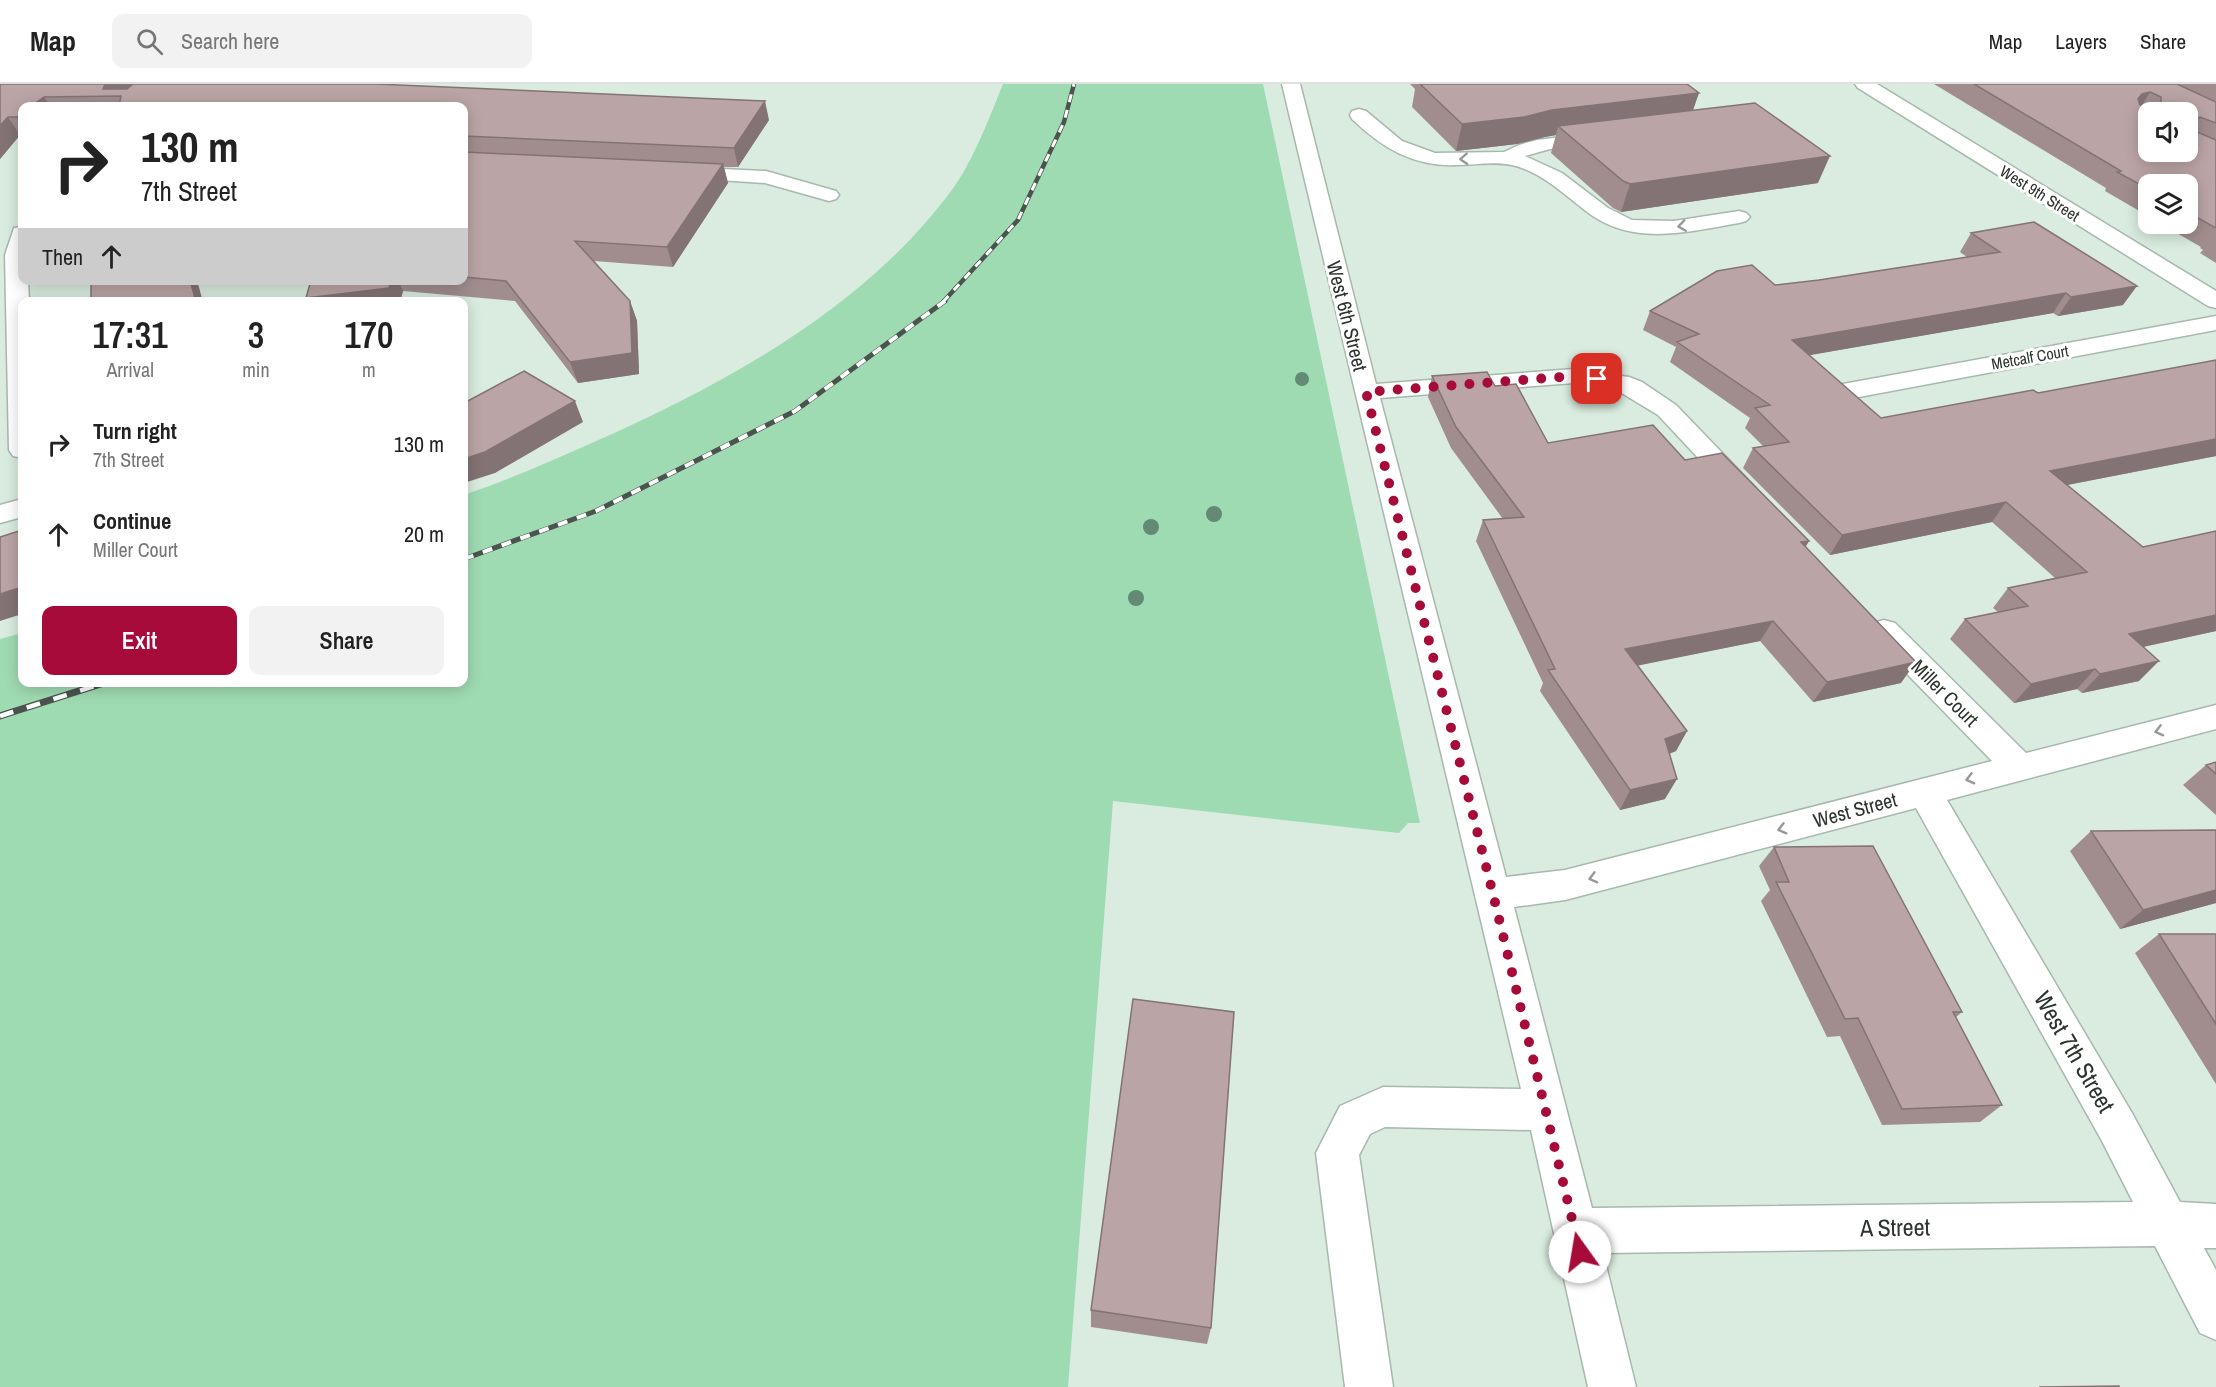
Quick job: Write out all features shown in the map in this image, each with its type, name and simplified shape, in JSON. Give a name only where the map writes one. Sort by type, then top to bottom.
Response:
[{"type":"street","name":"West 6th Street","points":[[1291,84],[1547,1110],[1612,1387]]},
{"type":"street","name":"West 9th Street","points":[[1864,84],[2216,301]]},
{"type":"street","points":[[1359,115],[1379,135],[1411,153],[1444,160],[1509,158],[1523,162],[1552,176],[1609,218],[1636,227],[1674,227],[1739,217]]},
{"type":"street","points":[[1509,158],[1514,153],[1527,148],[1612,137]]},
{"type":"street","points":[[662,172],[766,177],[830,195]]},
{"type":"street","points":[[18,248],[16,255],[18,320]]},
{"type":"street","name":"Metcalf Court","points":[[1843,392],[2216,323]]},
{"type":"street","points":[[1366,392],[1574,376],[1620,382],[1633,387],[1667,410],[1760,506]]},
{"type":"street","points":[[0,514],[18,509]]},
{"type":"street","name":"Miller Court","points":[[1868,615],[2018,766]]},
{"type":"street","name":"West Street","points":[[1493,894],[1565,885],[2018,766],[2216,717]]},
{"type":"street","name":"West 7th Street","points":[[1925,792],[2117,1127],[2216,1317]]},
{"type":"street","points":[[1369,1387],[1337,1153],[1355,1120],[1383,1107],[1547,1110]]},
{"type":"street","name":"A Street","points":[[1574,1230],[1660,1231],[2168,1224],[2216,1226]]},
{"type":"green space","points":[[1003,84],[1263,84],[1420,823],[1408,823],[1399,833],[1113,801],[1068,1387],[0,1387],[0,639],[18,634],[18,687],[468,687],[468,494],[578,449],[694,394],[743,367],[837,305],[880,269],[919,230],[961,176]]},
{"type":"building","points":[[0,84],[105,84],[103,89],[127,89],[133,84],[376,84],[765,101],[734,148],[468,136],[468,102],[120,102],[121,96],[44,97],[37,102],[18,102],[18,116],[8,117],[0,126]]},
{"type":"building","points":[[1420,84],[1687,84],[1699,93],[1552,110],[1524,117],[1462,124]]},
{"type":"building","points":[[1974,84],[2177,84],[2216,102],[2216,123],[2198,118],[2198,102],[2161,102],[2161,97],[2150,92],[2142,94],[2138,99],[2138,162],[2198,162],[2198,132],[2216,140],[2216,228],[2198,218],[2198,174],[2138,174],[2138,184],[2117,172],[2121,171]]},
{"type":"building","points":[[1755,103],[1830,156],[1630,184],[1623,181],[1558,126]]},
{"type":"building","points":[[468,152],[723,164],[667,247],[575,241],[630,301],[632,353],[570,362],[506,281],[468,277]]},
{"type":"building","points":[[2034,222],[2137,286],[2071,297],[2066,293],[1792,340],[1881,418],[2033,390],[2038,393],[2216,360],[2216,439],[2050,471],[2143,547],[2216,531],[2216,615],[2129,634],[2159,661],[2100,674],[2095,669],[2031,684],[1965,619],[2028,606],[2008,588],[2087,572],[2006,502],[1842,535],[1753,448],[1789,442],[1755,408],[1770,405],[1677,342],[1699,334],[1650,311],[1717,271],[1752,265],[1775,285],[1819,280],[2000,252],[1971,233]]},
{"type":"building","points":[[91,285],[191,285],[195,297],[91,297]]},
{"type":"building","points":[[310,285],[390,285],[389,288],[306,297]]},
{"type":"building","points":[[524,371],[575,401],[485,452],[468,458],[468,401]]},
{"type":"building","points":[[1487,372],[1495,386],[1516,384],[1548,443],[1653,425],[1685,460],[1722,453],[1809,541],[1801,542],[1916,662],[1827,682],[1773,621],[1625,649],[1687,731],[1665,739],[1677,779],[1630,790],[1548,670],[1555,669],[1483,520],[1524,517],[1456,427],[1432,376]]},
{"type":"building","points":[[18,531],[18,588],[0,594],[0,537]]},
{"type":"building","points":[[2216,762],[2216,774],[2206,765]]},
{"type":"building","points":[[2216,830],[2216,890],[2143,910],[2091,831]]},
{"type":"building","points":[[1873,846],[1962,1012],[1953,1012],[2002,1105],[1902,1109],[1858,1018],[1845,1019],[1776,882],[1789,882],[1774,847]]},
{"type":"building","points":[[2159,934],[2216,934],[2216,1024]]},
{"type":"building","points":[[1133,999],[1234,1012],[1211,1328],[1091,1310]]},
{"type":"building","points":[[2119,1386],[2119,1387],[2039,1387]]},
{"type":"railway","points":[[943,302],[1018,220],[1064,122],[1074,84]]},
{"type":"railway","points":[[468,558],[596,511],[795,411],[945,301]]},
{"type":"railway","points":[[0,716],[91,687]]},
{"type":"route","points":[[1580,1252],[1547,1110],[1366,392],[1574,376],[1597,379]]}]
